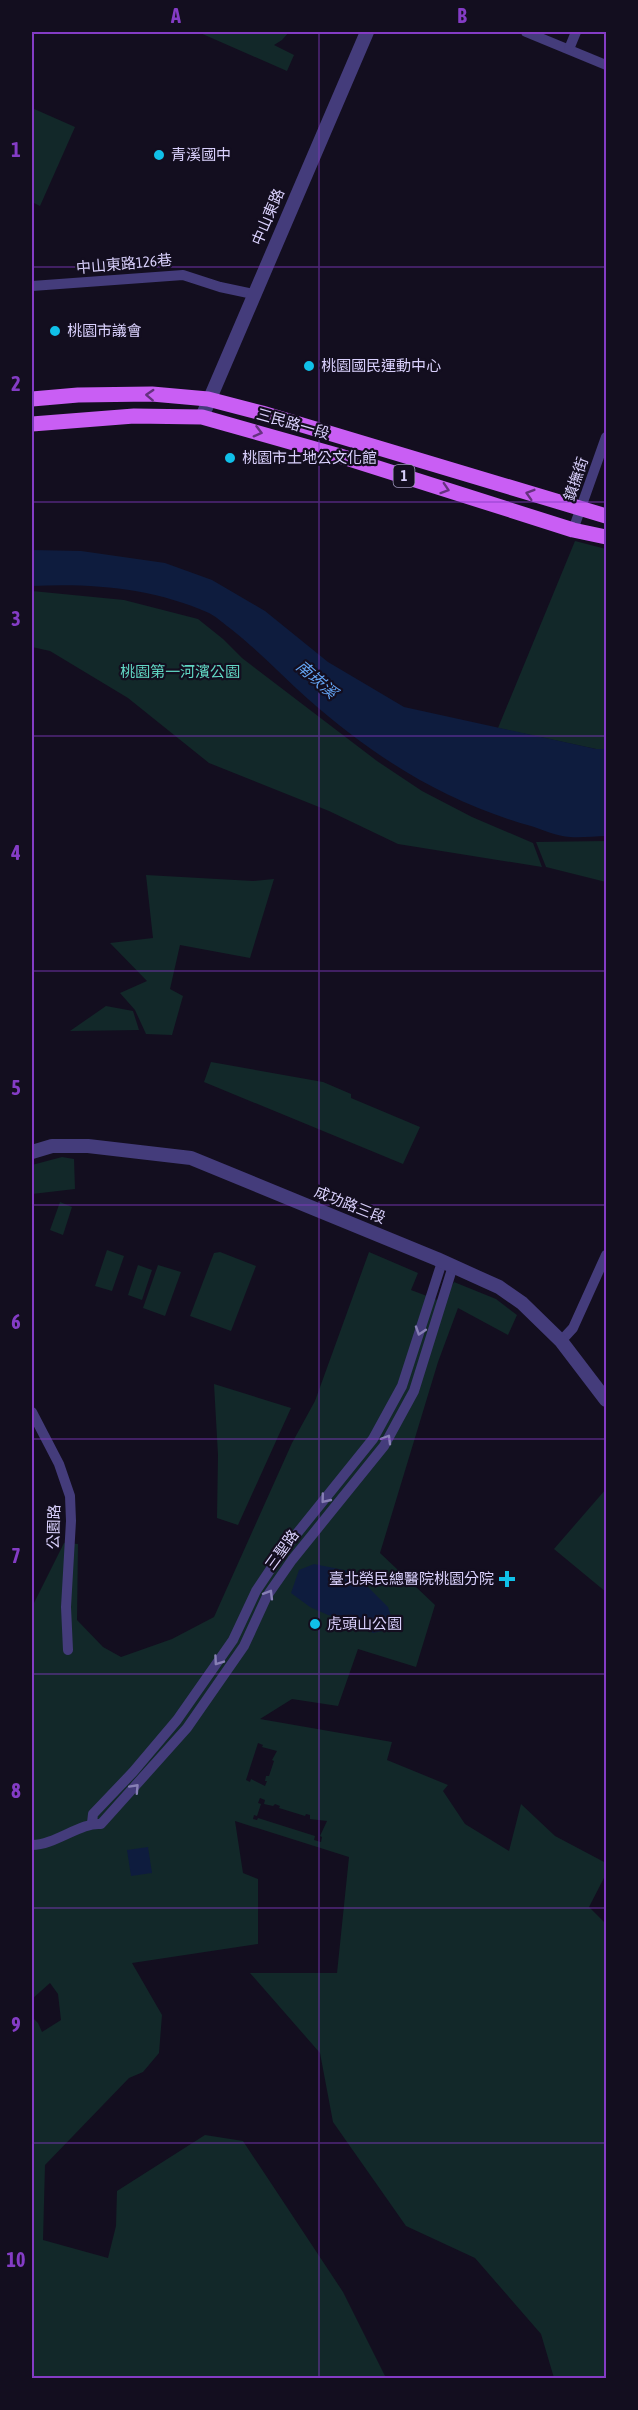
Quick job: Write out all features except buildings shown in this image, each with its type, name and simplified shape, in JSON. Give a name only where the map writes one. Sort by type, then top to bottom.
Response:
[{"type":"main road","name":"三民路一段","points":[[32,399],[117,393],[208,399],[412,457],[606,516]]},
{"type":"main road","name":"三民路一段","points":[[32,424],[134,416],[202,417],[340,456],[573,530],[606,537]]},
{"type":"street","name":"中山東路","points":[[202,417],[367,32]]},
{"type":"street","points":[[526,32],[606,65]]},
{"type":"street","points":[[569,50],[576,32]]},
{"type":"street","name":"中山東路126巷","points":[[32,286],[183,275],[220,287],[253,294]]},
{"type":"street","name":"鎮撫街","points":[[573,530],[606,437]]},
{"type":"street","name":"成功路三段","points":[[32,1152],[52,1146],[88,1146],[191,1158],[448,1264],[499,1287],[522,1303],[561,1341],[606,1400]]},
{"type":"street","points":[[561,1341],[573,1328],[606,1255]]},
{"type":"street","name":"三聖路","points":[[32,1845],[58,1839],[92,1823],[93,1814],[133,1772],[177,1720],[232,1640],[256,1591],[282,1552],[373,1439],[402,1386],[448,1264]]},
{"type":"street","name":"公園路","points":[[32,1412],[59,1464],[70,1496],[71,1521],[66,1607],[68,1650]]},
{"type":"green space","points":[[198,32],[254,34],[289,32],[274,45],[294,55],[287,71]]},
{"type":"green space","points":[[32,108],[75,127],[40,206],[32,202]]},
{"type":"green space","points":[[575,541],[606,549],[606,749],[596,749],[498,728]]},
{"type":"green space","name":"桃園第一河濱公園","points":[[32,591],[124,600],[198,619],[242,658],[377,761],[422,791],[472,817],[533,843],[542,867],[398,844],[329,811],[209,763],[128,698],[50,651],[32,647]]},
{"type":"green space","points":[[606,841],[606,882],[546,867],[536,842]]},
{"type":"green space","points":[[146,875],[253,881],[274,879],[250,958],[180,945],[170,989],[183,996],[172,1035],[146,1034],[135,1010],[120,993],[147,981],[110,943],[153,938]]},
{"type":"green space","points":[[106,1006],[133,1011],[139,1030],[70,1031]]},
{"type":"green space","points":[[211,1062],[323,1082],[351,1094],[351,1098],[420,1127],[403,1164],[204,1082]]},
{"type":"green space","points":[[62,1157],[74,1159],[75,1189],[32,1194],[32,1165]]},
{"type":"green space","points":[[60,1202],[72,1207],[63,1235],[50,1230]]},
{"type":"green space","points":[[107,1250],[124,1256],[112,1291],[95,1286]]},
{"type":"green space","points":[[220,1252],[256,1266],[231,1331],[190,1316],[214,1253]]},
{"type":"green space","points":[[369,1252],[418,1273],[411,1290],[443,1302],[454,1282],[496,1299],[517,1315],[508,1335],[458,1308],[438,1362],[380,1553],[435,1605],[416,1667],[358,1649],[338,1706],[292,1699],[260,1719],[392,1742],[387,1760],[448,1785],[443,1791],[465,1824],[509,1851],[521,1804],[555,1836],[606,1863],[606,1874],[589,1907],[606,1924],[606,2378],[554,2378],[541,2334],[475,2258],[406,2226],[333,2122],[320,2053],[250,1973],[337,1973],[349,1857],[235,1821],[243,1873],[258,1879],[258,1944],[132,1963],[162,2015],[159,2053],[143,2072],[129,2078],[45,2165],[43,2240],[108,2258],[116,2226],[117,2191],[205,2135],[243,2141],[343,2292],[386,2378],[32,2378],[32,2017],[42,2032],[61,2020],[58,1994],[50,1983],[32,1999],[32,1607],[64,1543],[78,1544],[77,1620],[103,1647],[121,1657],[172,1639],[214,1617],[292,1443],[315,1401]],"holes":[[[258,1743],[263,1745],[262,1747],[277,1751],[272,1760],[274,1761],[269,1776],[266,1776],[265,1786],[251,1779],[250,1782],[246,1780]],[[260,1798],[265,1800],[264,1804],[273,1806],[275,1804],[280,1806],[279,1808],[305,1816],[310,1815],[310,1819],[327,1821],[320,1836],[322,1837],[321,1842],[314,1840],[315,1836],[258,1818],[253,1819],[254,1815],[257,1816],[261,1804],[258,1803]]]},
{"type":"green space","points":[[138,1265],[152,1270],[142,1300],[128,1295]]},
{"type":"green space","points":[[158,1265],[181,1272],[165,1316],[143,1308]]},
{"type":"green space","points":[[214,1384],[291,1408],[238,1525],[217,1518],[218,1455]]},
{"type":"green space","points":[[606,1489],[606,1592],[554,1549]]},
{"type":"water","name":"南崁溪","points":[[32,550],[81,551],[165,563],[212,580],[265,611],[328,662],[404,707],[596,749],[606,749],[606,836],[575,837],[555,834],[499,816],[440,791],[385,759],[333,720],[241,637],[212,615],[166,598],[122,589],[77,585],[32,586]]},
{"type":"water","points":[[314,1564],[349,1571],[350,1578],[356,1583],[363,1582],[388,1607],[393,1622],[387,1630],[373,1633],[352,1620],[328,1615],[310,1607],[291,1593],[299,1570]]},
{"type":"water","points":[[148,1847],[152,1873],[131,1876],[127,1850]]},
{"type":"place","name":"青溪國中","points":[[159,155]]},
{"type":"place","name":"桃園市議會","points":[[55,331]]},
{"type":"place","name":"桃園國民運動中心","points":[[309,366]]},
{"type":"place","name":"桃園市土地公文化館","points":[[230,458]]},
{"type":"place","name":"臺北榮民總醫院桃園分院","points":[[507,1579]]},
{"type":"place","name":"虎頭山公園","points":[[315,1624]]}]
